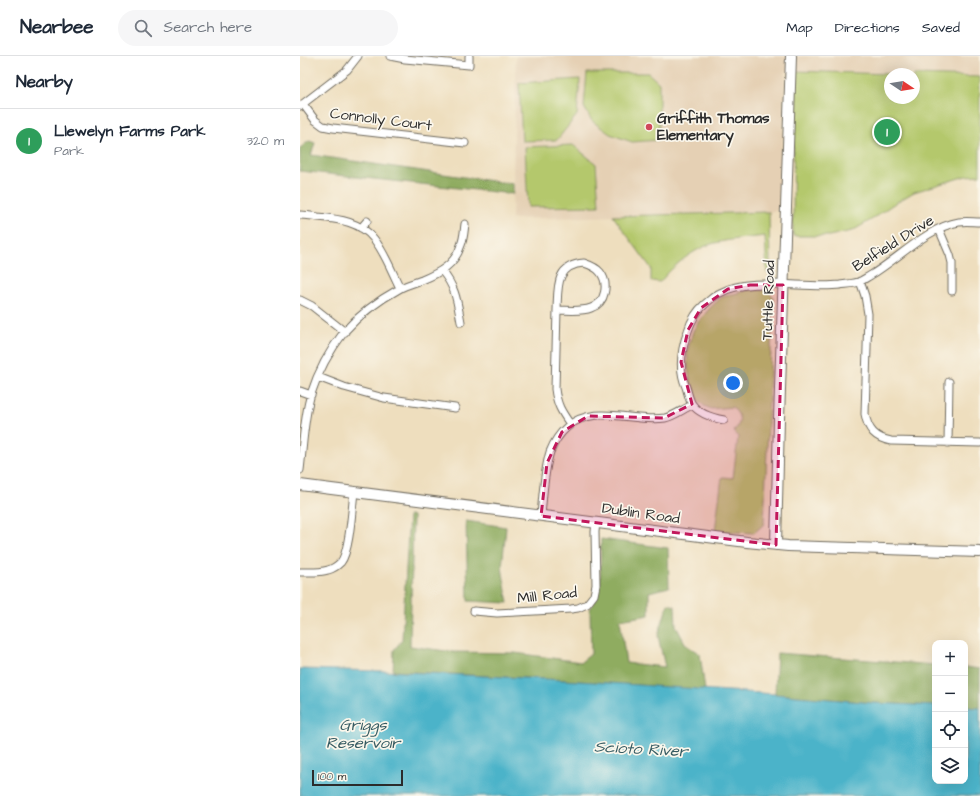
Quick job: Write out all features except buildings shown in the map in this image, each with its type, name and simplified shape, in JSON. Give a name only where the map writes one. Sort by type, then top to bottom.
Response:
[{"type":"main road","name":"Tuttle Road","points":[[776,545],[791,56]]},
{"type":"main road","name":"Dublin Road","points":[[300,485],[776,545],[980,552]]},
{"type":"street","points":[[301,105],[347,70],[358,56]]},
{"type":"street","points":[[390,56],[405,59],[469,65],[469,56]]},
{"type":"street","name":"Connolly Court","points":[[301,105],[323,126],[465,143]]},
{"type":"street","points":[[300,215],[339,220],[362,228],[375,240],[400,288]]},
{"type":"street","points":[[362,228],[367,221]]},
{"type":"street","name":"Belfield Drive","points":[[692,405],[681,373],[682,351],[692,320],[701,308],[719,293],[740,286],[758,284],[830,286],[860,281],[881,269],[928,234],[958,222],[980,222]]},
{"type":"street","points":[[300,470],[311,395],[326,360],[345,332],[359,317],[378,302],[400,288],[442,271],[449,265],[459,250],[465,224]]},
{"type":"street","points":[[939,229],[952,263],[952,291]]},
{"type":"street","points":[[557,310],[581,310],[591,308],[596,305],[603,296],[605,290],[605,283],[600,272],[596,268],[584,263],[578,264],[566,269],[559,280],[557,310],[555,389],[559,408],[570,424]]},
{"type":"street","points":[[442,271],[452,285],[461,322]]},
{"type":"street","points":[[860,281],[865,296],[868,314],[865,414],[869,427],[878,437],[884,440],[980,443]]},
{"type":"street","points":[[300,300],[312,306],[345,332]]},
{"type":"street","points":[[318,377],[350,389],[384,398],[455,408]]},
{"type":"street","points":[[948,442],[949,382]]},
{"type":"street","points":[[300,391],[311,395]]},
{"type":"street","points":[[541,516],[547,463],[550,452],[554,442],[570,424],[580,419],[599,415],[645,419],[664,418],[672,416],[692,405],[708,417],[724,420]]},
{"type":"street","points":[[300,572],[328,570],[334,568],[341,562],[348,544],[354,492]]},
{"type":"street","name":"Mill Road","points":[[474,611],[497,613],[571,609],[587,604],[594,595],[596,584],[596,522]]},
{"type":"highlighted area","points":[[750,285],[783,285],[776,545],[541,516],[547,463],[562,432],[588,416],[664,418],[692,404],[681,362],[688,330],[701,308],[728,289]]},
{"type":"shaded area","name":"Griffith Thomas Elementary","points":[[516,56],[980,56],[980,77],[920,75],[920,68],[884,68],[884,73],[786,71],[780,210],[769,212],[512,219]]},
{"type":"green space","points":[[794,71],[884,74],[884,104],[920,104],[920,75],[980,77],[980,175],[966,176],[914,192],[852,231],[829,236],[793,236]]},
{"type":"green space","points":[[587,73],[648,73],[659,83],[659,140],[632,142],[610,134],[592,121],[584,107]]},
{"type":"green space","points":[[580,79],[577,115],[557,140],[522,141],[519,83]]},
{"type":"green space","points":[[309,141],[315,143],[311,155],[513,184],[513,194],[300,171],[300,148]]},
{"type":"green space","points":[[573,145],[596,164],[599,206],[528,207],[525,147]]},
{"type":"green space","points":[[769,212],[770,271],[767,273],[765,236],[727,240],[707,245],[684,258],[660,282],[651,281],[651,268],[613,216]]},
{"type":"green space","points":[[748,290],[768,290],[773,297],[764,524],[754,533],[715,531],[722,477],[733,478],[738,437],[734,431],[739,422],[739,416],[732,407],[711,409],[704,406],[698,400],[692,389],[688,369],[687,352],[693,331],[710,308],[722,297]]},
{"type":"green space","points":[[409,515],[413,516],[410,646],[453,652],[515,653],[581,662],[591,654],[590,610],[600,586],[601,539],[668,548],[669,587],[649,592],[649,615],[620,620],[626,663],[665,667],[658,636],[668,604],[675,606],[676,626],[686,645],[700,654],[705,690],[563,680],[393,671],[394,650],[402,640]]},
{"type":"green space","points":[[466,521],[506,527],[502,567],[508,603],[468,601]]},
{"type":"green space","points":[[777,653],[932,665],[932,706],[873,703],[775,694]]},
{"type":"green space","points":[[968,667],[980,669],[980,708],[968,707]]},
{"type":"water","name":"Griggs Reservoir","points":[[300,669],[384,671],[563,680],[775,694],[873,703],[932,706],[932,784],[968,784],[968,707],[980,708],[980,796],[300,796]]},
{"type":"place","name":"Griffith Thomas Elementary","points":[[649,127]]},
{"type":"place","name":"Llewelyn Farms Park","points":[[887,132]]},
{"type":"water label","name":"Scioto River","points":[[641,748]]}]
